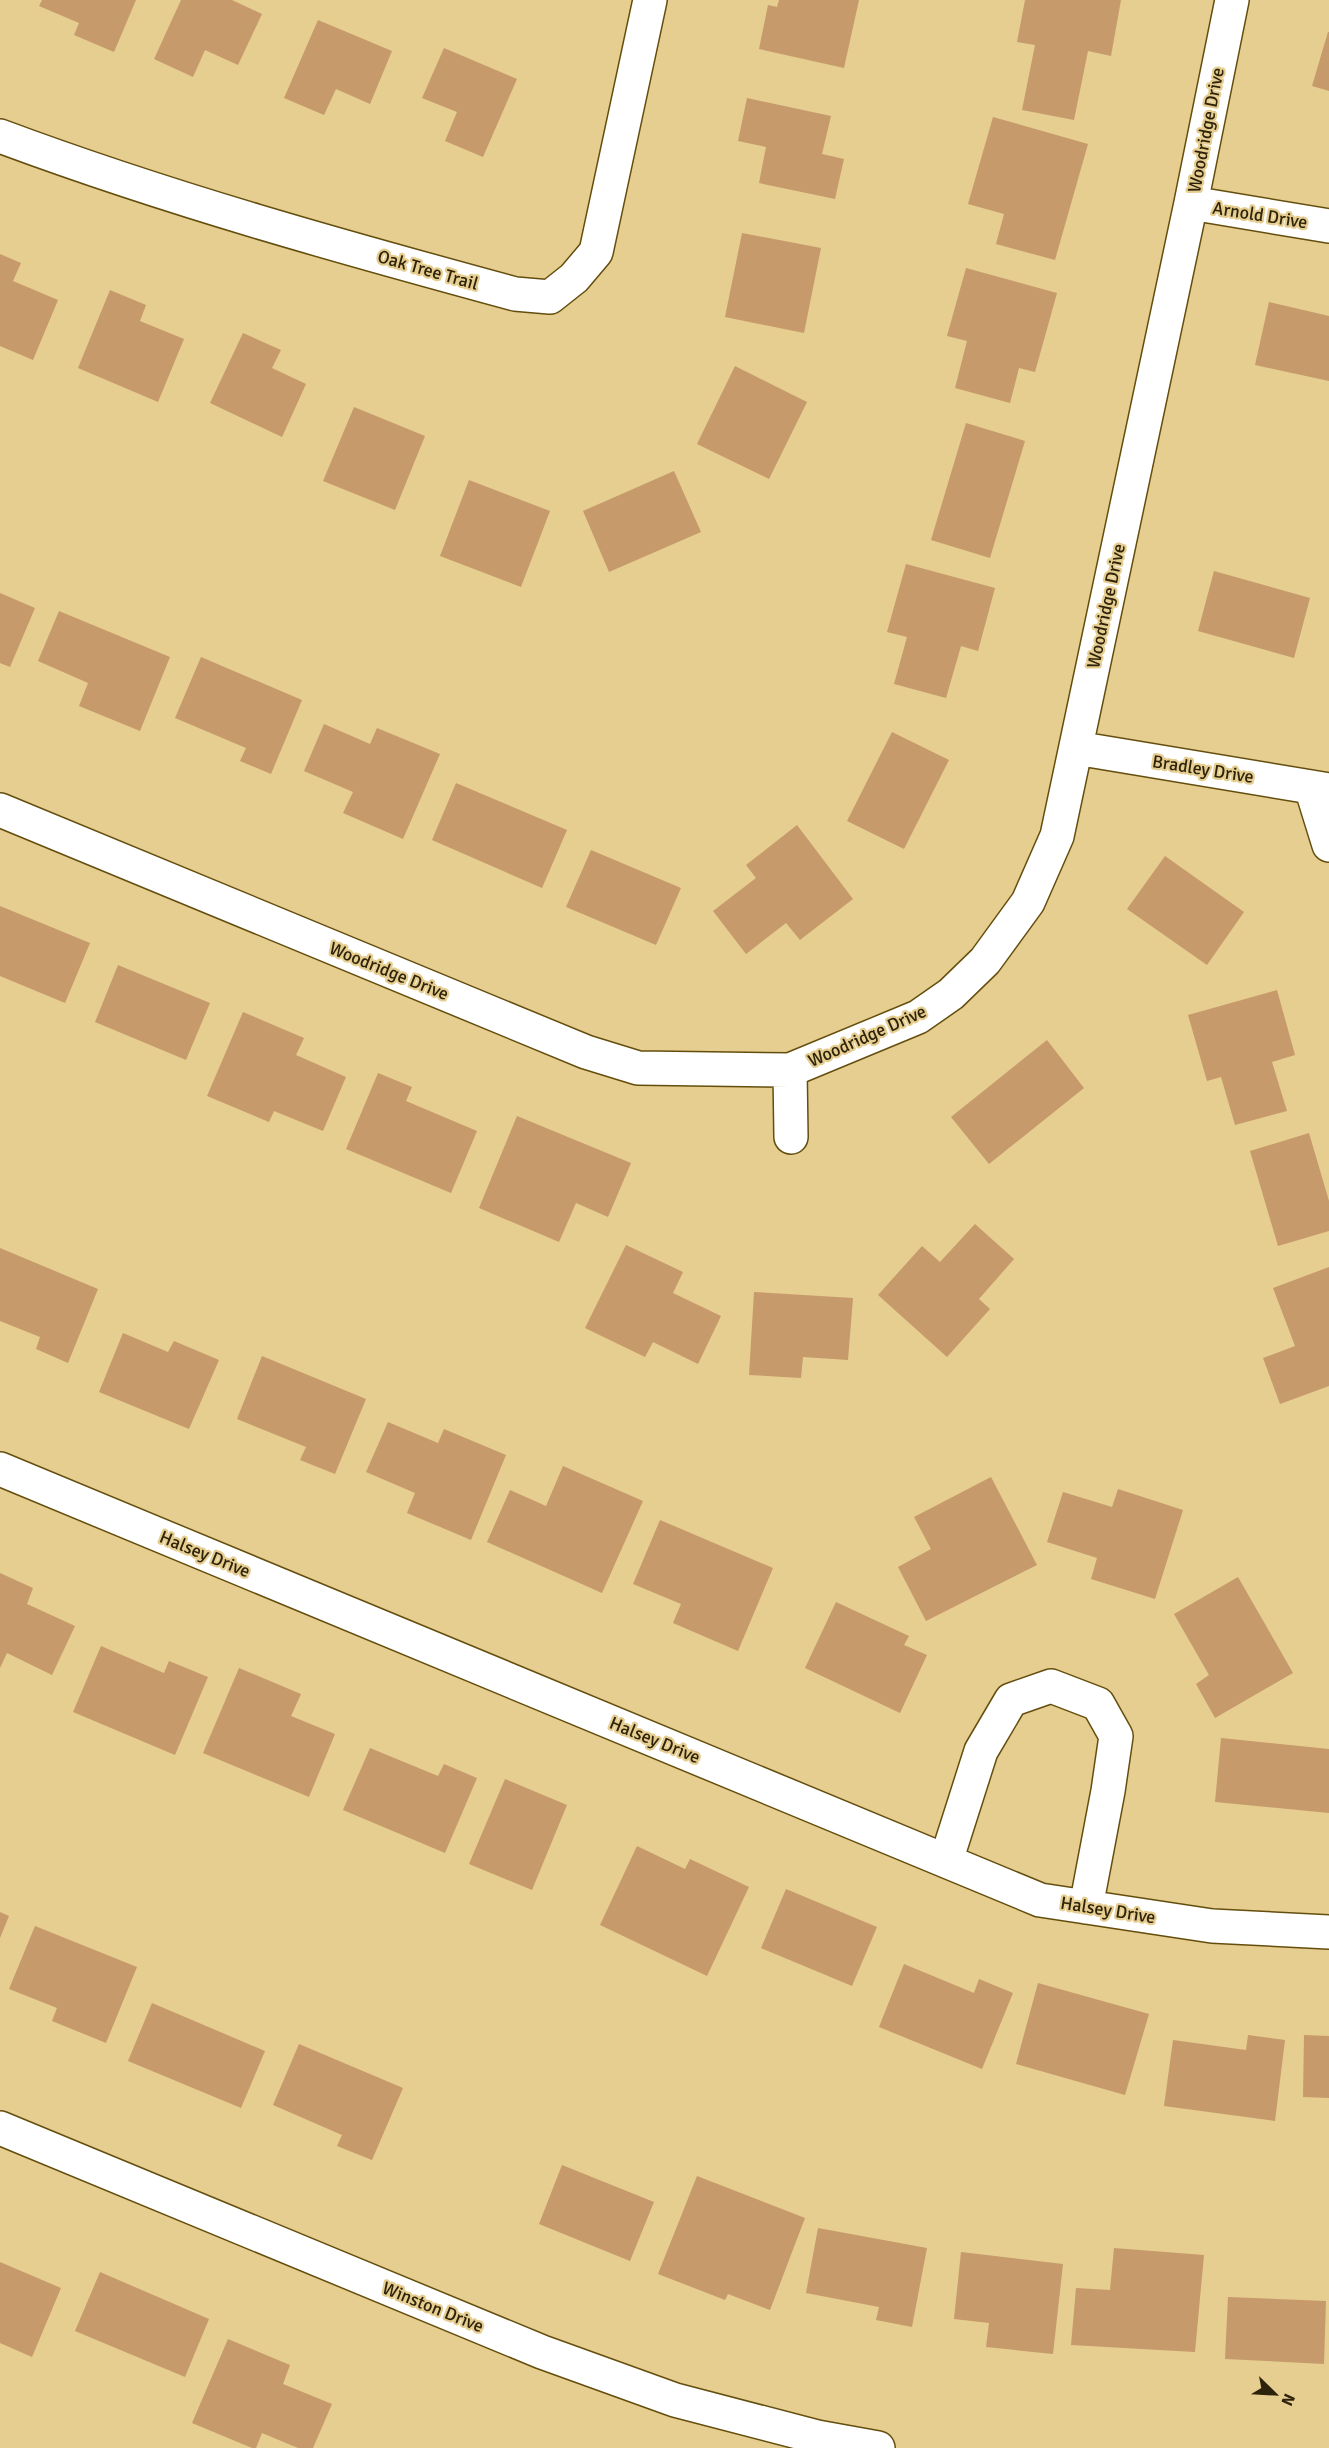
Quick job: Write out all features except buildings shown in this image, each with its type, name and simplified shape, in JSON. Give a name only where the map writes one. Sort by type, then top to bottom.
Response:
[{"type":"street","name":"Oak Tree Trail","points":[[0,136],[90,170],[259,222],[516,294],[550,297],[574,278],[596,252],[650,0]]},
{"type":"street","name":"Woodridge Drive","points":[[0,810],[586,1053],[638,1068],[790,1070],[918,1017],[951,994],[985,961],[1028,902],[1057,836],[1232,0]]},
{"type":"street","name":"Arnold Drive","points":[[1191,204],[1329,226]]},
{"type":"street","name":"Bradley Drive","points":[[1076,748],[1320,788]]},
{"type":"street","points":[[1320,788],[1329,845]]},
{"type":"street","points":[[790,1070],[791,1137]]},
{"type":"street","name":"Halsey Drive","points":[[0,1469],[1040,1900],[1212,1926],[1329,1932]]},
{"type":"street","points":[[946,1861],[981,1751],[1011,1700],[1052,1686],[1098,1704],[1116,1736],[1086,1907]]},
{"type":"street","name":"Winston Drive","points":[[0,2128],[542,2352],[675,2400],[817,2437],[878,2448]]}]
